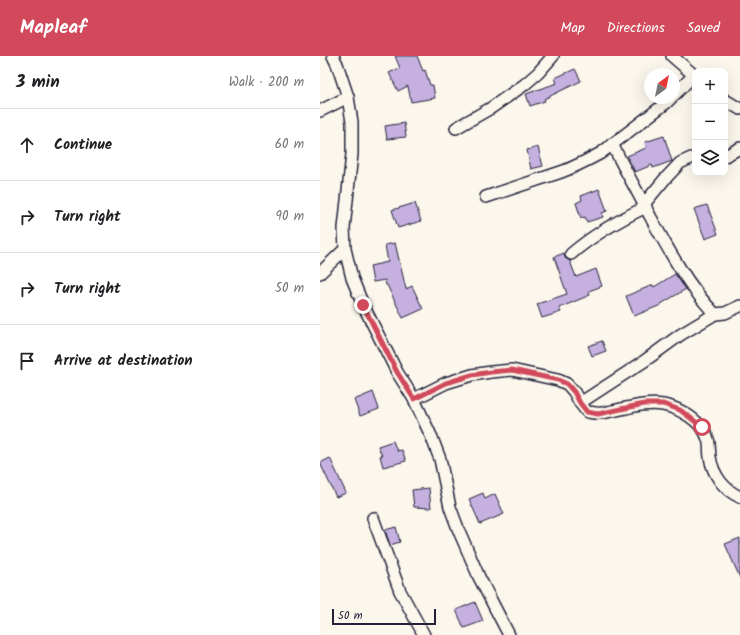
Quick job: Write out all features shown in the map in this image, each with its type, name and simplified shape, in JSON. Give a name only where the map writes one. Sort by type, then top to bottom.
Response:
[{"type":"street","points":[[333,56],[348,97],[352,122],[352,154],[344,228],[345,250],[352,278],[363,305],[397,372],[414,399],[432,438],[440,459],[450,507],[479,577],[509,635]]},
{"type":"street","points":[[456,128],[491,108],[524,85],[538,73],[553,56]]},
{"type":"street","points":[[672,56],[692,73]]},
{"type":"street","points":[[680,90],[692,79]]},
{"type":"street","points":[[320,111],[348,97]]},
{"type":"street","points":[[728,102],[740,109]]},
{"type":"street","points":[[486,197],[573,168],[601,152],[665,104]]},
{"type":"street","points":[[612,144],[664,241],[686,278],[704,303],[715,314]]},
{"type":"street","points":[[728,154],[740,148]]},
{"type":"street","points":[[571,254],[588,240],[645,205],[664,180],[680,163],[692,158]]},
{"type":"street","points":[[320,273],[345,250]]},
{"type":"street","points":[[580,403],[643,362],[680,334],[715,314],[725,313],[740,306]]},
{"type":"street","points":[[414,399],[446,383],[472,375],[512,370],[558,380],[567,384],[587,412],[598,414],[644,404],[663,404],[680,410],[702,427],[708,439],[710,458],[714,473],[721,483],[733,494],[740,497]]},
{"type":"street","points":[[373,518],[400,591],[424,635]]},
{"type":"building","points":[[395,56],[417,56],[423,71],[425,70],[430,85],[433,85],[435,98],[411,102],[408,86],[398,91],[389,73],[400,68]]},
{"type":"building","points":[[575,69],[581,81],[544,99],[545,101],[530,106],[526,94],[557,83],[555,78]]},
{"type":"building","points":[[404,123],[406,137],[387,139],[385,126]]},
{"type":"building","points":[[664,136],[672,161],[653,168],[652,165],[635,172],[627,156],[646,148],[645,142]]},
{"type":"building","points":[[538,147],[543,166],[531,169],[527,150]]},
{"type":"building","points":[[599,189],[607,211],[602,213],[603,217],[587,222],[585,217],[581,218],[576,203],[582,200],[581,196]]},
{"type":"building","points":[[415,203],[421,221],[398,228],[392,210]]},
{"type":"building","points":[[707,205],[718,234],[705,239],[694,209]]},
{"type":"building","points":[[395,243],[406,289],[412,286],[423,309],[403,318],[386,285],[385,280],[373,282],[370,266],[388,262],[385,245]]},
{"type":"building","points":[[564,253],[565,258],[570,261],[576,277],[596,269],[602,286],[589,291],[590,295],[559,308],[561,312],[542,318],[537,304],[567,294],[554,257]]},
{"type":"building","points":[[675,274],[686,289],[661,305],[634,316],[626,296],[653,285],[654,287]]},
{"type":"building","points":[[602,341],[606,351],[592,356],[588,346]]},
{"type":"building","points":[[373,392],[379,409],[360,416],[354,400]]},
{"type":"building","points":[[393,441],[397,451],[402,450],[406,461],[383,467],[380,456],[382,456],[378,446]]},
{"type":"building","points":[[330,458],[346,493],[336,497],[320,463]]},
{"type":"building","points":[[429,488],[431,508],[414,507],[412,490]]},
{"type":"building","points":[[483,493],[485,499],[495,494],[504,514],[480,524],[469,499]]},
{"type":"building","points":[[396,527],[400,542],[390,545],[385,530]]},
{"type":"building","points":[[740,538],[740,578],[725,544]]},
{"type":"building","points":[[475,602],[483,621],[464,628],[456,610]]},
{"type":"route","points":[[363,305],[397,372],[414,399],[446,383],[472,375],[512,370],[558,380],[567,384],[587,412],[598,414],[644,404],[663,404],[680,410],[702,427]]}]
